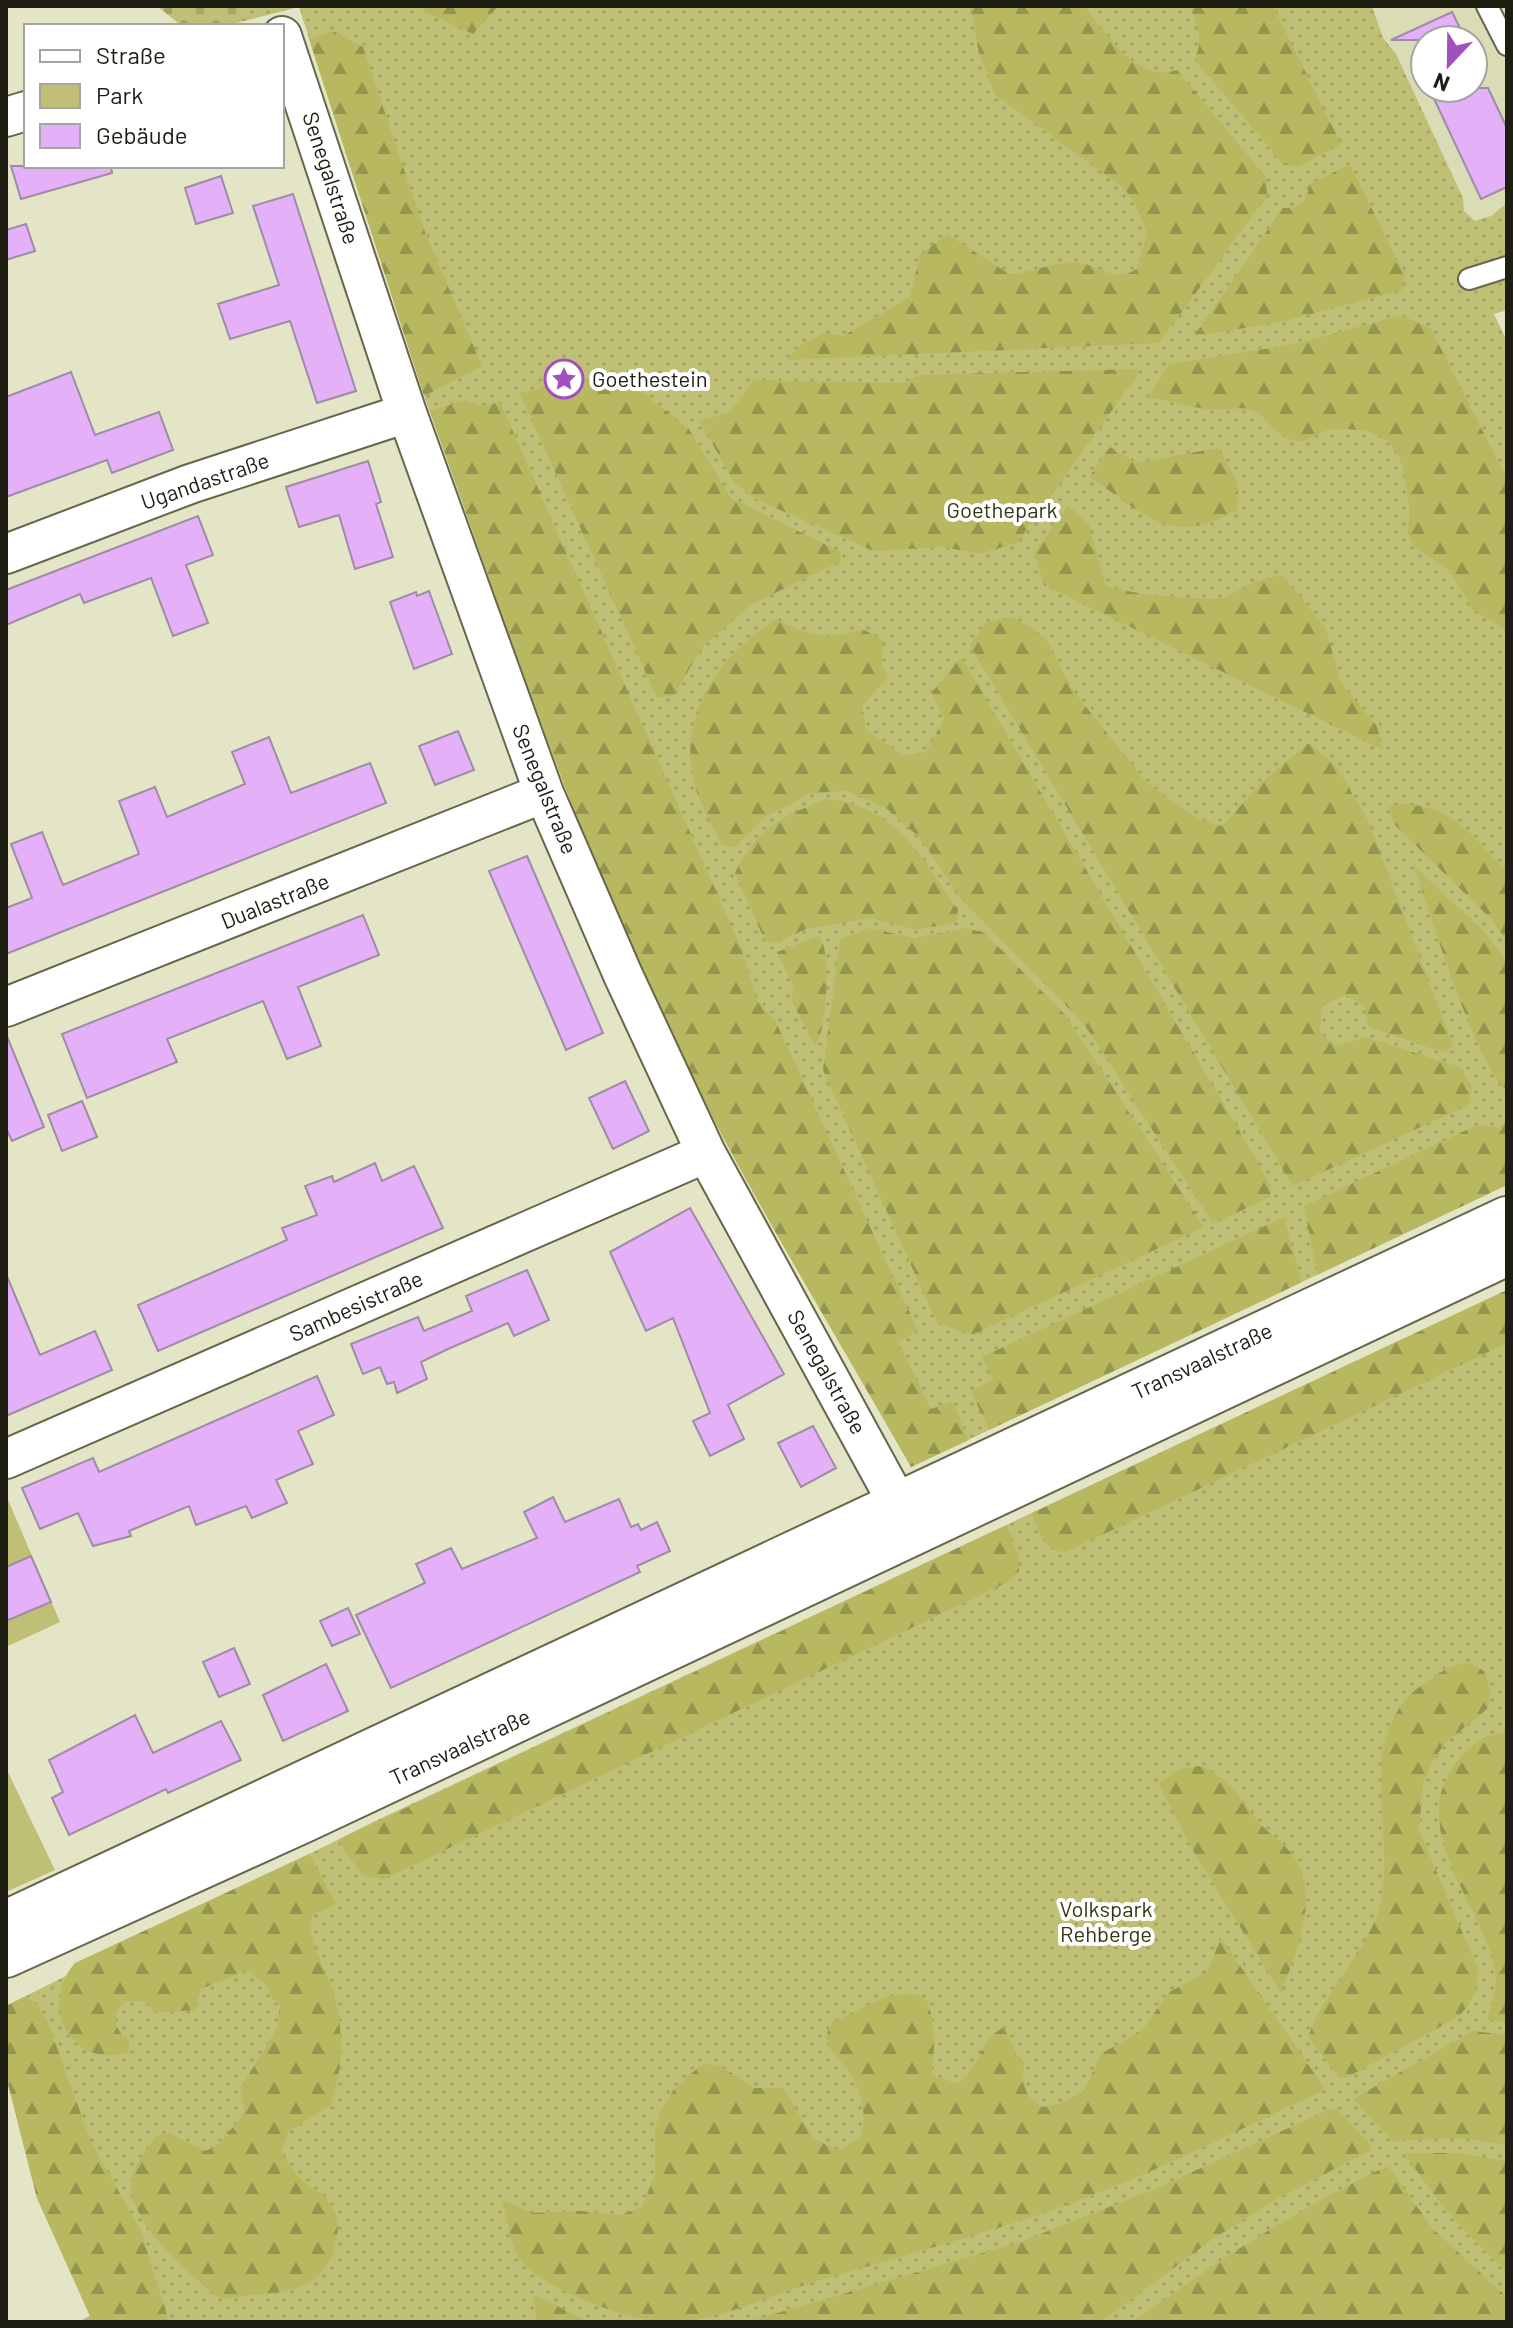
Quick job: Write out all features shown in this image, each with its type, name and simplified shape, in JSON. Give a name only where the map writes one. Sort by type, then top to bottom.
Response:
[{"type":"street","name":"Senegalstraße","points":[[284,39],[407,413],[544,793],[623,975],[706,1153],[905,1519]]},
{"type":"street","name":"Ugandastraße","points":[[6,554],[190,484],[407,413]]},
{"type":"street","name":"Dualastraße","points":[[6,1007],[544,793]]},
{"type":"street","name":"Sambesistraße","points":[[6,1459],[706,1153]]},
{"type":"street","name":"Transvaalstraße","points":[[6,1955],[299,1804],[905,1519],[1507,1219]]},
{"type":"street","name":"Transvaalstraße","points":[[905,1519],[1507,1253]]},
{"type":"street","name":"Transvaalstraße","points":[[6,1923],[299,1804]]},
{"type":"lane","points":[[1487,6],[1507,45]]},
{"type":"lane","points":[[1469,279],[1507,267]]},
{"type":"shaded area","points":[[1340,6],[1507,6],[1507,257],[1465,270]]},
{"type":"green space","points":[[157,6],[257,6],[227,24],[180,24]]},
{"type":"green space","name":"Goethepark","points":[[257,6],[1372,6],[1383,38],[1396,54],[1409,82],[1409,104],[1419,104],[1463,198],[1464,211],[1475,221],[1491,216],[1507,203],[1507,310],[1494,314],[1507,341],[1507,1185],[911,1467],[728,1145],[566,789],[424,396],[299,7],[227,24]]},
{"type":"green space","points":[[422,6],[498,6],[473,34],[423,11]]},
{"type":"green space","points":[[970,6],[1084,6],[1113,42],[1136,63],[1149,70],[1177,70],[1266,177],[1267,196],[1159,343],[787,360],[799,346],[823,333],[843,336],[910,297],[920,255],[947,234],[1011,275],[1067,263],[1083,264],[1122,275],[1137,268],[1147,234],[1139,211],[1124,188],[995,95],[979,53]]},
{"type":"green space","points":[[1190,6],[1273,6],[1341,144],[1298,167],[1283,164],[1194,59],[1199,39]]},
{"type":"green space","points":[[333,31],[363,47],[425,232],[482,366],[424,396],[309,39]]},
{"type":"green space","points":[[1350,164],[1405,276],[1402,290],[1277,323],[1194,336],[1283,208],[1298,205],[1305,199],[1309,185]]},
{"type":"green space","points":[[1402,315],[1431,329],[1507,479],[1507,631],[1472,609],[1451,572],[1413,545],[1407,532],[1409,505],[1402,464],[1397,453],[1382,438],[1362,430],[1335,429],[1295,441],[1280,435],[1262,416],[1251,410],[1214,410],[1148,398],[1169,364],[1295,344]]},
{"type":"green space","points":[[1136,369],[1138,374],[1017,543],[978,554],[944,547],[874,551],[757,500],[734,483],[700,421],[730,412],[754,380],[903,383],[920,375]]},
{"type":"green space","points":[[573,377],[611,381],[646,395],[689,429],[731,498],[841,552],[840,562],[752,604],[703,646],[674,695],[657,698],[520,394]]},
{"type":"green space","points":[[466,400],[480,406],[500,402],[743,952],[757,1000],[776,1022],[918,1331],[898,1342],[931,1409],[952,1401],[969,1440],[911,1467],[703,1099],[611,903],[530,694],[430,411]]},
{"type":"green space","points":[[1110,447],[1136,463],[1218,448],[1238,483],[1237,510],[1193,526],[1158,522],[1089,477]]},
{"type":"green space","points":[[1068,505],[1089,525],[1106,586],[1142,594],[1224,598],[1257,581],[1282,575],[1325,627],[1342,685],[1377,726],[1383,750],[1044,585],[1034,553]]},
{"type":"green space","points":[[1013,617],[1045,637],[1071,688],[1146,782],[1192,815],[1218,826],[1223,825],[1263,781],[1309,743],[1336,766],[1368,820],[1453,1045],[1447,1052],[1436,1050],[1369,1027],[1364,1005],[1345,995],[1322,1006],[1320,1033],[1336,1046],[1365,1037],[1460,1067],[1472,1088],[1468,1105],[1293,1186],[970,645],[986,622]]},
{"type":"green space","points":[[776,619],[818,635],[839,635],[862,629],[883,640],[882,665],[888,678],[862,706],[866,729],[903,756],[926,752],[944,719],[932,692],[960,658],[964,661],[1271,1185],[1270,1197],[1213,1224],[1084,1024],[963,901],[920,838],[886,808],[847,791],[812,793],[765,817],[736,847],[722,846],[695,787],[690,753],[692,729],[709,686],[722,666],[756,633]]},
{"type":"green space","points":[[826,799],[871,812],[905,837],[958,910],[956,922],[916,930],[870,918],[806,929],[773,944],[765,941],[735,873],[752,845],[772,826]]},
{"type":"green space","points":[[1402,804],[1436,810],[1449,817],[1472,835],[1507,871],[1507,941],[1492,920],[1395,825],[1388,807]]},
{"type":"green space","points":[[1414,866],[1486,933],[1507,964],[1507,1090],[1494,1075],[1468,1020]]},
{"type":"green space","points":[[869,928],[914,938],[966,928],[985,933],[1067,1017],[1204,1227],[972,1335],[937,1323],[823,1070],[840,939]]},
{"type":"green space","points":[[819,936],[826,956],[827,972],[823,1024],[815,1046],[791,1000],[794,988],[777,952]]},
{"type":"green space","points":[[1507,1120],[1507,1185],[1317,1275],[1304,1206],[1477,1125],[1499,1128]]},
{"type":"green space","points":[[1284,1217],[1302,1282],[989,1430],[971,1391],[993,1380],[982,1357]]},
{"type":"green space","name":"Volkspark Rehberge","points":[[1507,1290],[1507,2322],[79,2322],[90,2316],[37,2198],[6,2076],[6,2006],[371,1823]]},
{"type":"green space","points":[[1507,1290],[1507,1343],[1066,1552],[1052,1548],[1040,1534],[1032,1513]]},
{"type":"green space","points":[[6,1495],[60,1622],[6,1647]]},
{"type":"green space","points":[[1007,1525],[1019,1558],[1019,1571],[1006,1583],[384,1879],[363,1876],[338,1840]]},
{"type":"green space","points":[[1470,1663],[1484,1671],[1491,1692],[1487,1709],[1444,1744],[1431,1765],[1423,1783],[1419,1830],[1478,1969],[1475,1990],[1471,2001],[1458,2017],[1346,2078],[1338,2077],[1309,2037],[1320,2011],[1362,1946],[1377,1915],[1383,1885],[1384,1854],[1382,1760],[1388,1730],[1402,1704],[1427,1681],[1452,1666]]},
{"type":"green space","points":[[1507,1734],[1507,2023],[1487,2019],[1495,1985],[1494,1964],[1449,1861],[1441,1834],[1439,1808],[1444,1783],[1460,1758],[1487,1737]]},
{"type":"green space","points":[[1199,1766],[1217,1775],[1232,1788],[1260,1824],[1291,1853],[1300,1869],[1305,1886],[1304,1922],[1281,1993],[1193,1851],[1158,1783],[1180,1769]]},
{"type":"green space","points":[[6,1768],[55,1870],[6,1892]]},
{"type":"green space","points":[[309,1854],[336,1904],[313,1915],[311,1925],[314,1944],[331,1983],[337,2007],[341,2035],[340,2063],[331,2105],[289,2131],[281,2152],[299,2177],[325,2197],[334,2210],[338,2230],[335,2246],[328,2264],[317,2277],[304,2285],[273,2293],[222,2299],[180,2264],[151,2232],[133,2199],[131,2184],[140,2158],[157,2135],[169,2133],[205,2151],[215,2147],[245,2114],[240,2089],[277,2028],[280,2007],[268,1994],[271,1990],[248,1970],[201,1989],[195,2010],[154,2013],[145,2001],[125,2001],[117,2011],[116,2021],[129,2040],[129,2052],[109,2055],[92,2052],[77,2044],[60,2016],[59,1998],[64,1980],[75,1963]]},
{"type":"green space","points":[[1221,1938],[1323,2086],[1322,2091],[1153,2170],[1021,2221],[701,2319],[661,2322],[607,2309],[544,2280],[528,2269],[516,2252],[502,2200],[532,2213],[582,2211],[621,2215],[642,2207],[655,2174],[655,2128],[662,2108],[674,2089],[699,2067],[708,2064],[722,2067],[755,2088],[783,2088],[814,2139],[839,2150],[860,2138],[864,2115],[856,2083],[828,2045],[832,2022],[889,1997],[913,1995],[925,1998],[929,2006],[934,2035],[932,2075],[958,2084],[971,2070],[984,2046],[1004,2027],[1024,2063],[1027,2093],[1042,2107],[1059,2104],[1084,2091],[1101,2054],[1143,2029],[1169,1992],[1207,1972]]},
{"type":"green space","points":[[24,1997],[38,2004],[49,2025],[91,2142],[141,2231],[169,2322],[79,2322],[90,2316],[37,2198],[6,2076],[6,2006]]},
{"type":"green space","points":[[1473,2031],[1507,2035],[1507,2145],[1463,2138],[1392,2141],[1353,2099]]},
{"type":"green space","points":[[1330,2109],[1337,2109],[1371,2145],[1371,2150],[1279,2198],[1214,2238],[1101,2322],[747,2322],[1020,2242],[1155,2189]]},
{"type":"green space","points":[[1405,2153],[1456,2153],[1507,2161],[1507,2271],[1452,2216]]},
{"type":"green space","points":[[1388,2166],[1433,2229],[1507,2297],[1507,2322],[1133,2322],[1257,2238],[1321,2200]]},
{"type":"green space","points":[[538,2296],[588,2322],[537,2322],[533,2298]]},
{"type":"building","points":[[1452,12],[1458,24],[1426,24]]},
{"type":"building","points":[[1409,32],[1409,40],[1391,40]]},
{"type":"building","points":[[1489,90],[1507,128],[1507,187],[1481,199],[1436,104],[1489,104]]},
{"type":"building","points":[[11,166],[111,168],[112,173],[21,199]]},
{"type":"building","points":[[221,176],[233,213],[196,224],[185,188]]},
{"type":"building","points":[[293,194],[356,391],[317,403],[290,321],[230,339],[218,304],[279,285],[253,206]]},
{"type":"building","points":[[26,224],[35,251],[6,260],[6,230]]},
{"type":"building","points":[[71,372],[95,435],[159,412],[173,450],[112,473],[107,460],[6,497],[6,397]]},
{"type":"building","points":[[368,461],[381,502],[376,504],[393,557],[355,569],[339,515],[299,527],[286,487]]},
{"type":"building","points":[[198,516],[213,555],[186,565],[208,623],[173,636],[151,578],[84,603],[80,594],[6,625],[6,590]]},
{"type":"building","points":[[429,591],[452,654],[414,669],[390,602],[416,592],[417,596]]},
{"type":"building","points":[[458,731],[474,770],[435,785],[419,746]]},
{"type":"building","points":[[269,737],[291,793],[370,763],[386,803],[6,954],[6,908],[32,898],[11,844],[42,832],[63,885],[139,854],[119,801],[155,787],[167,817],[245,784],[232,752]]},
{"type":"building","points":[[527,856],[603,1033],[566,1050],[489,871]]},
{"type":"building","points":[[363,915],[379,955],[298,987],[321,1046],[287,1059],[263,1001],[167,1039],[177,1062],[87,1098],[62,1034]]},
{"type":"building","points":[[6,1034],[44,1127],[12,1141],[6,1128]]},
{"type":"building","points":[[625,1081],[649,1131],[613,1149],[589,1098]]},
{"type":"building","points":[[82,1101],[97,1137],[62,1151],[48,1115]]},
{"type":"building","points":[[375,1163],[382,1181],[414,1166],[443,1228],[158,1351],[138,1305],[287,1240],[282,1228],[317,1215],[305,1186],[332,1176],[334,1182]]},
{"type":"building","points":[[690,1208],[784,1374],[728,1405],[744,1439],[710,1456],[693,1421],[710,1413],[673,1318],[646,1331],[610,1252]]},
{"type":"building","points":[[527,1270],[549,1320],[514,1336],[508,1323],[448,1349],[421,1362],[427,1379],[397,1393],[394,1382],[387,1384],[380,1367],[363,1374],[351,1344],[418,1317],[424,1331],[472,1311],[466,1296]]},
{"type":"building","points":[[6,1274],[40,1355],[95,1331],[112,1370],[6,1416]]},
{"type":"building","points":[[317,1376],[334,1415],[298,1431],[313,1464],[276,1480],[287,1503],[252,1518],[246,1506],[196,1525],[189,1506],[129,1531],[131,1536],[93,1546],[78,1513],[40,1529],[22,1488],[93,1458],[99,1472]]},
{"type":"building","points":[[813,1426],[836,1468],[801,1487],[778,1443]]},
{"type":"building","points":[[553,1497],[565,1522],[619,1499],[631,1527],[638,1524],[641,1530],[657,1522],[670,1551],[637,1566],[640,1572],[391,1688],[356,1615],[425,1583],[416,1564],[451,1548],[462,1569],[537,1538],[524,1512]]},
{"type":"building","points":[[31,1556],[51,1602],[6,1621],[6,1567]]},
{"type":"building","points":[[348,1608],[360,1634],[332,1646],[320,1621]]},
{"type":"building","points":[[234,1648],[250,1684],[219,1697],[203,1662]]},
{"type":"building","points":[[326,1664],[348,1711],[283,1741],[263,1695]]},
{"type":"building","points":[[135,1715],[153,1753],[221,1721],[241,1760],[168,1793],[166,1789],[69,1835],[52,1798],[63,1792],[49,1760]]},
{"type":"place","name":"Goethestein","points":[[564,379]]}]
